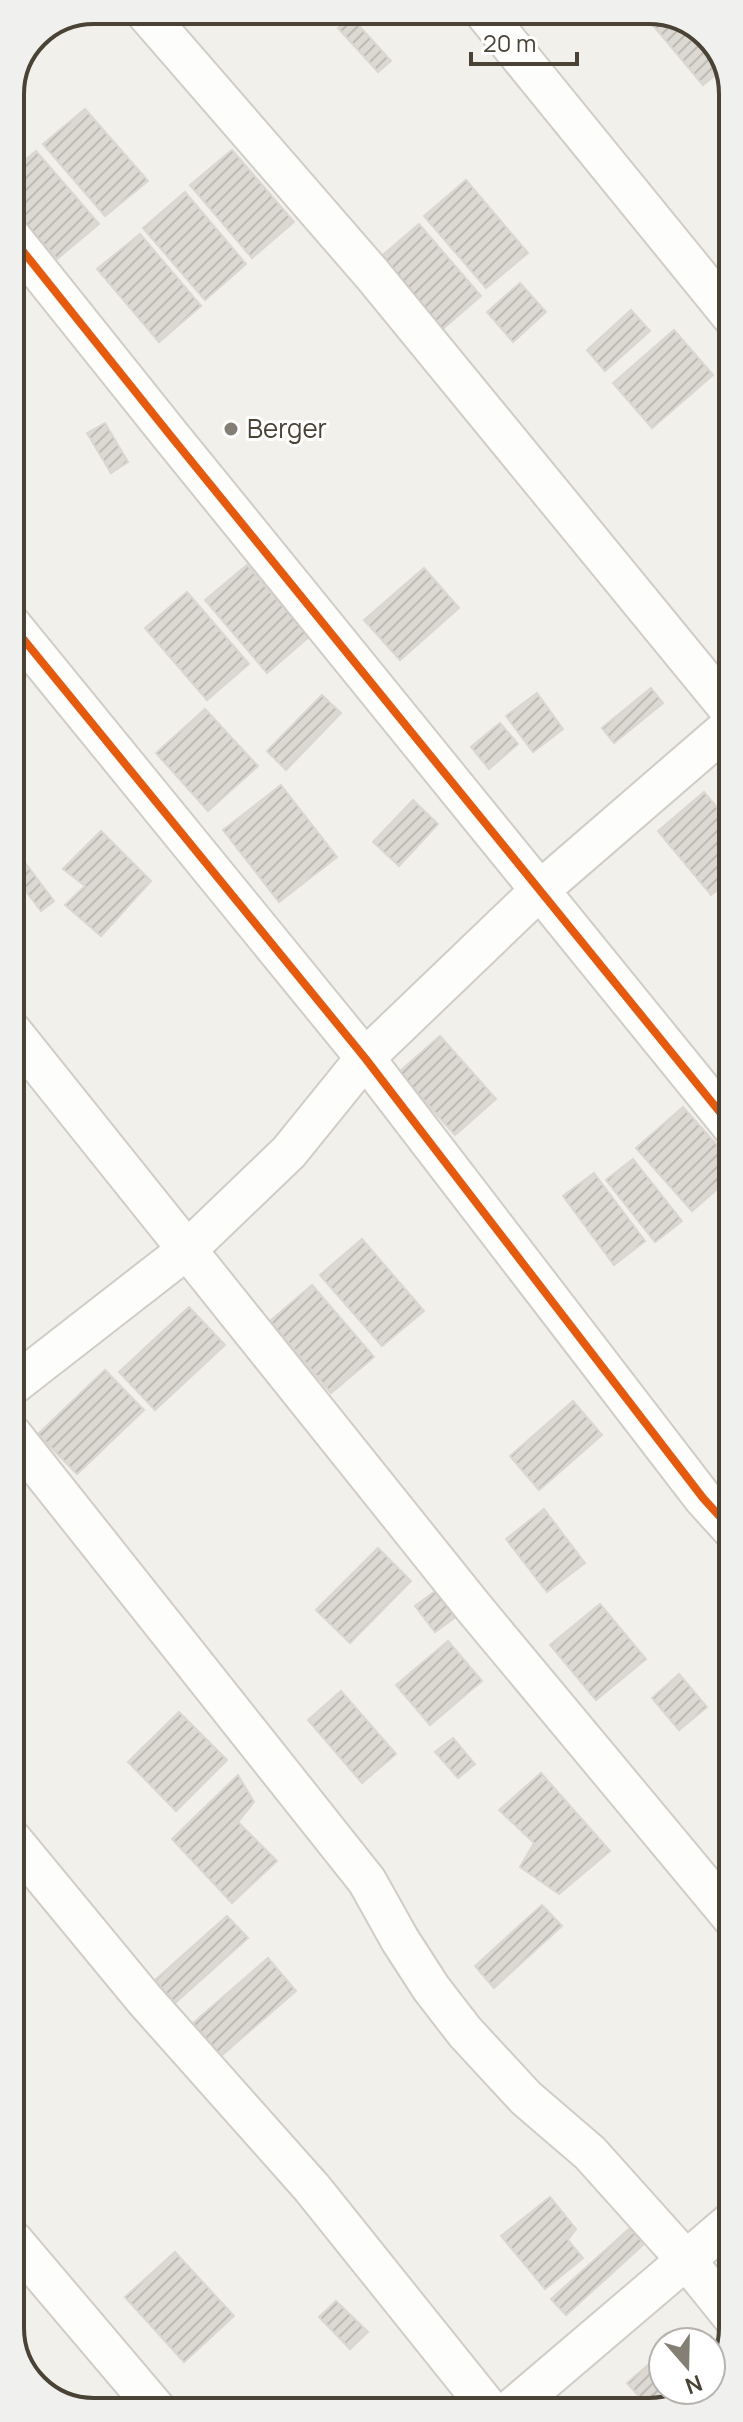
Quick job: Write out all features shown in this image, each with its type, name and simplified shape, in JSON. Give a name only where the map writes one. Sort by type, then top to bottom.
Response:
[{"type":"street","points":[[155,24],[372,274],[719,697]]},
{"type":"street","points":[[493,24],[719,301]]},
{"type":"street","points":[[24,252],[719,1111]]},
{"type":"street","points":[[24,640],[365,1058],[719,1516]]},
{"type":"street","points":[[24,1377],[188,1249],[289,1152],[365,1058],[539,891],[719,735]]},
{"type":"street","points":[[24,1046],[474,1608],[719,1902]]},
{"type":"street","points":[[24,1449],[367,1881],[408,1952],[465,2032],[526,2098],[590,2153],[719,2301]]},
{"type":"street","points":[[24,1854],[144,1999],[312,2188],[480,2398]]},
{"type":"street","points":[[524,2398],[719,2232]]},
{"type":"street","points":[[24,2253],[147,2398]]},
{"type":"building","points":[[343,24],[357,24],[391,61],[378,72],[338,28]]},
{"type":"building","points":[[652,24],[676,29],[705,51],[716,74],[703,85]]},
{"type":"building","points":[[85,109],[148,181],[105,216],[43,144]]},
{"type":"building","points":[[232,150],[294,222],[252,258],[190,185]]},
{"type":"building","points":[[36,151],[99,224],[57,259],[24,222],[24,161]]},
{"type":"building","points":[[466,180],[528,253],[486,288],[424,216]]},
{"type":"building","points":[[185,192],[246,264],[205,300],[143,228]]},
{"type":"building","points":[[419,224],[481,296],[439,332],[377,260]]},
{"type":"building","points":[[140,234],[201,306],[159,342],[97,269]]},
{"type":"building","points":[[520,283],[546,312],[513,342],[487,312]]},
{"type":"building","points":[[631,310],[650,331],[605,371],[587,350]]},
{"type":"building","points":[[674,330],[713,375],[652,428],[613,383]]},
{"type":"building","points":[[105,423],[128,462],[111,473],[87,433]]},
{"type":"building","points":[[247,565],[309,637],[267,673],[205,600]]},
{"type":"building","points":[[424,568],[459,608],[400,660],[364,620]]},
{"type":"building","points":[[187,592],[249,664],[207,700],[145,628]]},
{"type":"building","points":[[651,688],[663,703],[614,743],[602,728]]},
{"type":"building","points":[[537,693],[563,729],[533,752],[506,716]]},
{"type":"building","points":[[322,695],[341,713],[286,770],[267,751]]},
{"type":"building","points":[[205,709],[258,766],[208,811],[156,753]]},
{"type":"building","points":[[500,723],[518,744],[489,769],[471,747]]},
{"type":"building","points":[[281,785],[337,857],[279,902],[223,830]]},
{"type":"building","points":[[704,792],[719,810],[719,889],[711,895],[658,831]]},
{"type":"building","points":[[413,800],[438,824],[399,866],[373,842]]},
{"type":"building","points":[[101,831],[151,881],[101,936],[65,905],[85,886],[63,869]]},
{"type":"building","points":[[26,864],[54,901],[41,911],[24,889]]},
{"type":"building","points":[[440,1036],[496,1099],[455,1135],[399,1072]]},
{"type":"building","points":[[683,1107],[719,1147],[719,1187],[692,1211],[636,1148]]},
{"type":"building","points":[[633,1159],[682,1221],[655,1242],[606,1180]]},
{"type":"building","points":[[594,1173],[645,1241],[614,1265],[563,1196]]},
{"type":"building","points":[[362,1239],[424,1311],[382,1346],[320,1275]]},
{"type":"building","points":[[312,1285],[374,1357],[331,1393],[270,1321]]},
{"type":"building","points":[[189,1307],[225,1345],[155,1410],[119,1372]]},
{"type":"building","points":[[105,1370],[144,1410],[77,1474],[38,1434]]},
{"type":"building","points":[[573,1401],[602,1435],[539,1490],[510,1456]]},
{"type":"building","points":[[544,1509],[585,1563],[547,1592],[506,1539]]},
{"type":"building","points":[[378,1548],[411,1581],[350,1643],[316,1610]]},
{"type":"building","points":[[438,1589],[457,1616],[435,1632],[415,1606]]},
{"type":"building","points":[[600,1604],[646,1659],[596,1700],[550,1645]]},
{"type":"building","points":[[448,1641],[482,1681],[430,1725],[396,1685]]},
{"type":"building","points":[[679,1674],[707,1707],[679,1730],[652,1698]]},
{"type":"building","points":[[341,1691],[396,1754],[362,1783],[308,1720]]},
{"type":"building","points":[[179,1712],[227,1760],[176,1811],[128,1762]]},
{"type":"building","points":[[453,1738],[475,1764],[458,1778],[435,1752]]},
{"type":"building","points":[[541,1773],[610,1851],[559,1894],[520,1867],[534,1843],[499,1810]]},
{"type":"building","points":[[238,1775],[254,1802],[238,1822],[277,1861],[232,1903],[172,1839]]},
{"type":"building","points":[[542,1905],[562,1926],[494,1988],[475,1966]]},
{"type":"building","points":[[227,1916],[248,1938],[175,2003],[155,1980]]},
{"type":"building","points":[[268,1958],[296,1991],[221,2056],[193,2023]]},
{"type":"building","points":[[550,2197],[576,2229],[568,2240],[583,2258],[545,2289],[501,2236]]},
{"type":"building","points":[[630,2228],[644,2244],[566,2315],[551,2299]]},
{"type":"building","points":[[175,2252],[234,2316],[184,2362],[125,2297]]},
{"type":"building","points":[[336,2301],[368,2332],[350,2349],[319,2317]]},
{"type":"building","points":[[647,2366],[647,2398],[640,2398],[627,2383]]},
{"type":"cycle path","points":[[24,252],[719,1111]]},
{"type":"cycle path","points":[[24,640],[365,1058],[719,1516]]},
{"type":"place","name":"Berger","points":[[231,429]]}]
